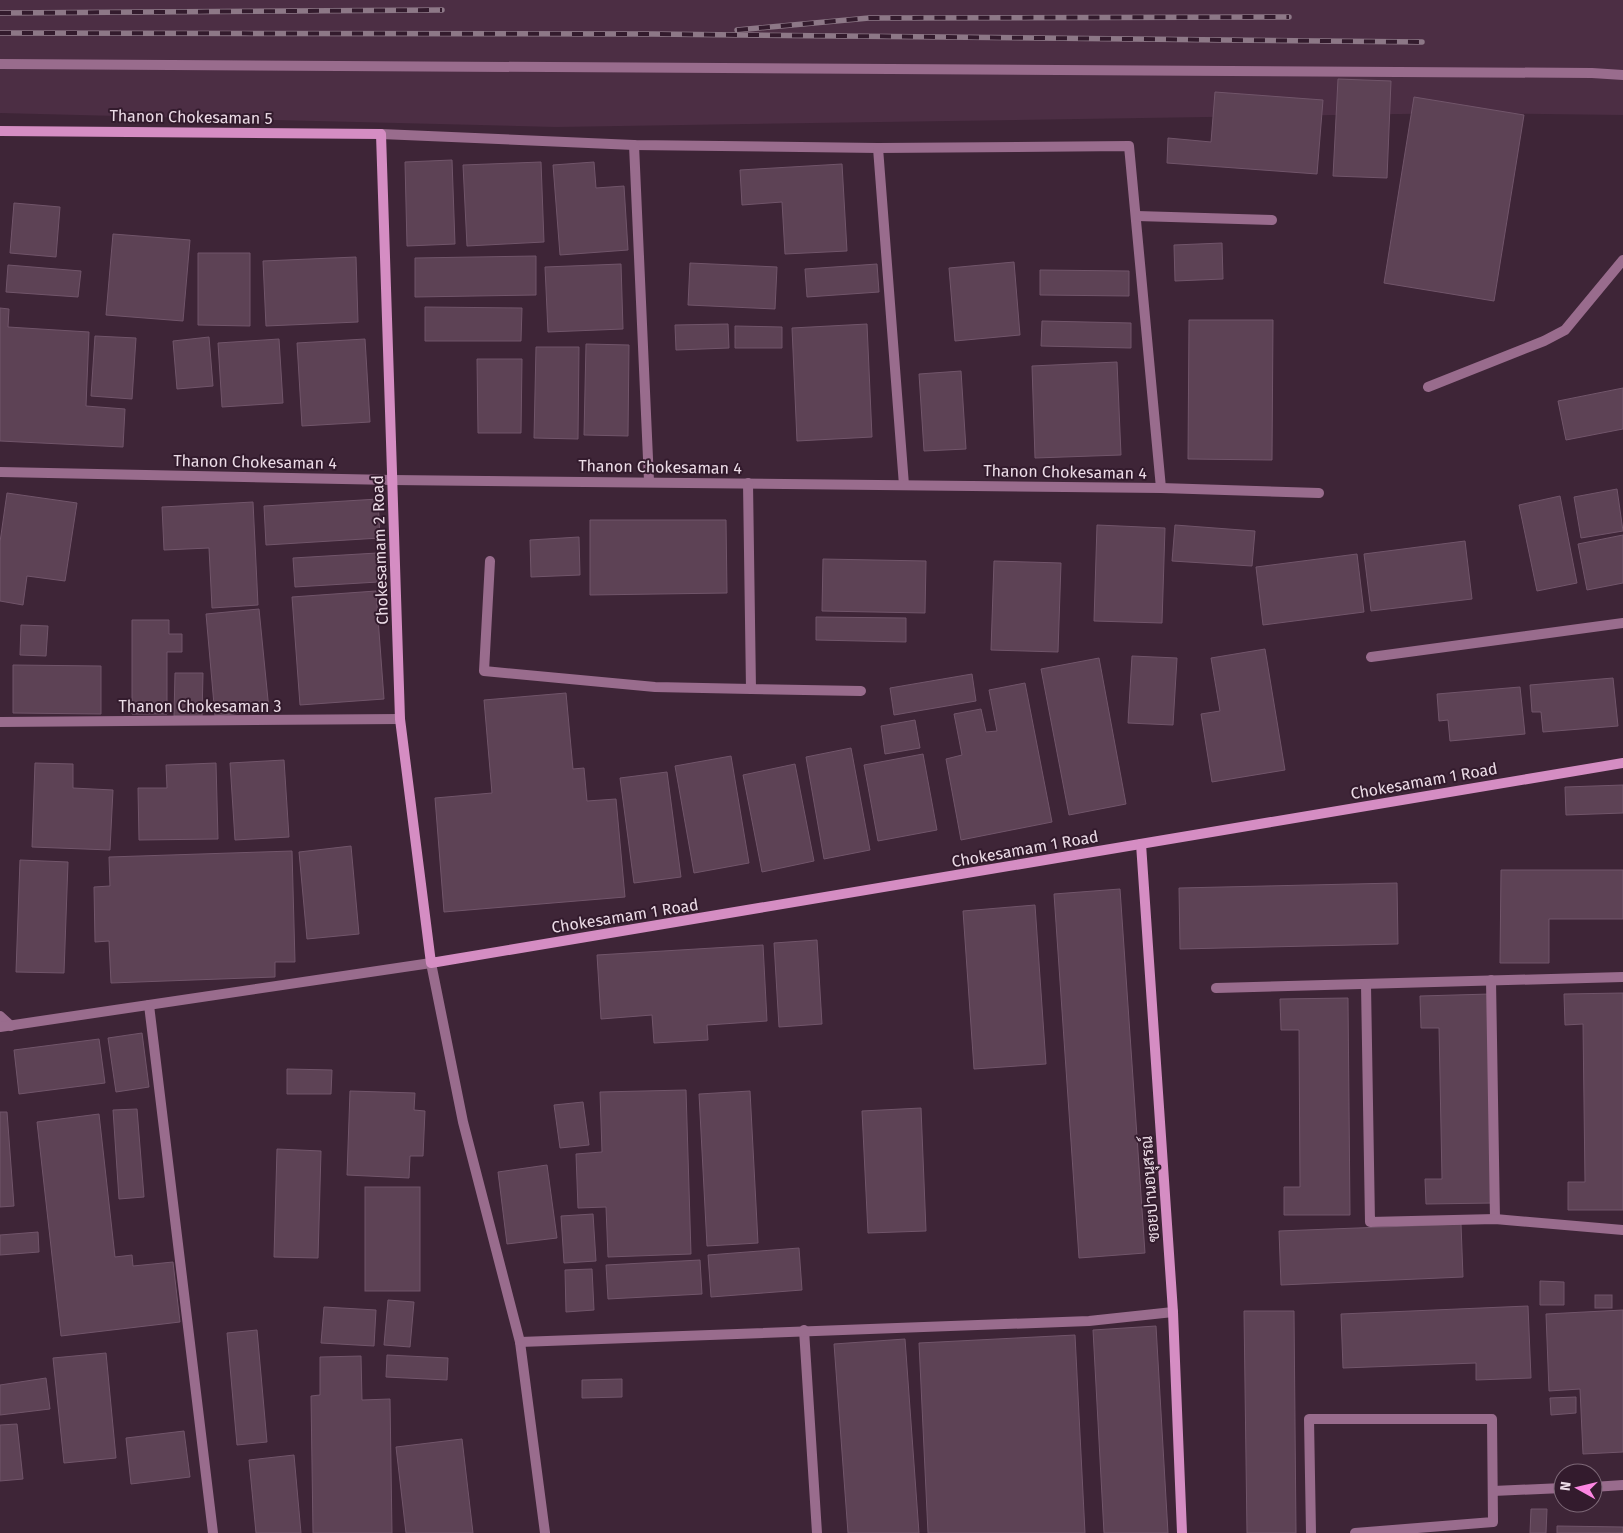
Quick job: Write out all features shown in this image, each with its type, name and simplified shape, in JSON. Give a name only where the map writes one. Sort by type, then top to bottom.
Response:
[{"type":"street","points":[[0,64],[1582,73],[1623,75]]},
{"type":"street","name":"Thanon Chokesaman 5","points":[[0,130],[381,134]]},
{"type":"street","points":[[381,134],[634,145],[878,148],[1129,146],[1161,488]]},
{"type":"street","name":"Chokesamam 2 Road","points":[[381,134],[400,719],[431,963]]},
{"type":"street","points":[[634,145],[649,481]]},
{"type":"street","points":[[878,148],[904,485]]},
{"type":"street","points":[[1137,216],[1272,220]]},
{"type":"street","points":[[1428,387],[1544,341],[1565,330],[1623,260]]},
{"type":"street","name":"Thanon Chokesaman 4","points":[[0,472],[392,480],[649,481],[1161,488],[1319,493]]},
{"type":"street","points":[[748,483],[751,689]]},
{"type":"street","points":[[490,561],[484,671],[655,687],[861,691]]},
{"type":"street","points":[[1371,657],[1623,623]]},
{"type":"street","name":"Thanon Chokesaman 3","points":[[0,722],[400,719]]},
{"type":"street","name":"Chokesamam 1 Road","points":[[431,963],[1623,762]]},
{"type":"street","name":"ซอยปานอนุสรณ์","points":[[1141,844],[1174,1312],[1182,1533]]},
{"type":"street","points":[[0,1016],[5,1027],[431,963],[464,1122],[520,1342],[545,1533]]},
{"type":"street","points":[[1216,988],[1623,977]]},
{"type":"street","points":[[1490,980],[1495,1219]]},
{"type":"street","points":[[1366,985],[1370,1222],[1495,1219],[1623,1230]]},
{"type":"street","points":[[150,1005],[213,1533]]},
{"type":"street","points":[[520,1342],[804,1330],[1089,1321],[1174,1312]]},
{"type":"street","points":[[804,1330],[817,1533]]},
{"type":"street","points":[[1311,1533],[1308,1419],[1492,1419],[1493,1522],[1355,1533]]},
{"type":"street","points":[[1603,1486],[1623,1485]]},
{"type":"street","points":[[1493,1491],[1553,1488]]},
{"type":"shaded area","points":[[0,0],[1623,0],[1623,115],[1465,113],[556,127],[0,113]]},
{"type":"building","points":[[1338,79],[1391,81],[1387,178],[1333,176]]},
{"type":"building","points":[[1215,92],[1323,100],[1317,174],[1167,163],[1168,138],[1211,142]]},
{"type":"building","points":[[1414,97],[1524,115],[1494,301],[1384,283]]},
{"type":"building","points":[[452,160],[455,244],[407,246],[405,162]]},
{"type":"building","points":[[541,162],[544,242],[467,246],[463,165]]},
{"type":"building","points":[[594,162],[596,188],[624,186],[628,250],[560,255],[553,165]]},
{"type":"building","points":[[842,164],[847,251],[785,254],[782,202],[742,205],[740,170]]},
{"type":"building","points":[[14,203],[60,207],[56,257],[10,253]]},
{"type":"building","points":[[113,234],[190,240],[183,321],[106,315]]},
{"type":"building","points":[[1222,243],[1223,279],[1175,281],[1174,245]]},
{"type":"building","points":[[198,253],[250,253],[250,326],[198,325]]},
{"type":"building","points":[[536,256],[536,295],[415,297],[415,258]]},
{"type":"building","points":[[356,257],[358,322],[266,326],[263,261]]},
{"type":"building","points":[[1014,262],[1020,335],[955,341],[949,268]]},
{"type":"building","points":[[690,263],[777,267],[775,309],[688,305]]},
{"type":"building","points":[[621,264],[623,329],[548,332],[545,267]]},
{"type":"building","points":[[877,264],[879,292],[807,297],[805,269]]},
{"type":"building","points":[[8,265],[81,271],[78,297],[6,292]]},
{"type":"building","points":[[1040,270],[1129,271],[1129,296],[1040,295]]},
{"type":"building","points":[[425,307],[522,308],[521,341],[425,341]]},
{"type":"building","points":[[0,308],[9,309],[8,327],[89,332],[86,406],[125,409],[123,447],[0,441]]},
{"type":"building","points":[[1189,320],[1273,320],[1272,460],[1188,459]]},
{"type":"building","points":[[1042,321],[1131,323],[1131,348],[1041,346]]},
{"type":"building","points":[[728,324],[729,348],[676,350],[675,325]]},
{"type":"building","points":[[867,324],[872,437],[797,441],[792,328]]},
{"type":"building","points":[[735,326],[782,327],[782,348],[735,348]]},
{"type":"building","points":[[95,336],[136,338],[132,399],[91,396]]},
{"type":"building","points":[[209,337],[213,386],[177,389],[173,341]]},
{"type":"building","points":[[279,339],[283,403],[222,407],[218,343]]},
{"type":"building","points":[[365,339],[370,422],[302,426],[297,343]]},
{"type":"building","points":[[586,344],[629,345],[628,436],[584,435]]},
{"type":"building","points":[[536,347],[579,347],[578,439],[534,438]]},
{"type":"building","points":[[477,359],[522,359],[521,433],[478,433]]},
{"type":"building","points":[[1117,362],[1121,455],[1035,458],[1032,366]]},
{"type":"building","points":[[961,371],[966,449],[924,451],[919,374]]},
{"type":"building","points":[[1623,388],[1623,429],[1566,440],[1558,401]]},
{"type":"building","points":[[1617,489],[1623,531],[1581,538],[1574,497]]},
{"type":"building","points":[[7,493],[77,503],[65,581],[27,576],[23,605],[0,601],[0,542]]},
{"type":"building","points":[[1560,496],[1577,583],[1537,591],[1519,505]]},
{"type":"building","points":[[378,499],[380,538],[266,545],[264,506]]},
{"type":"building","points":[[253,502],[258,605],[212,608],[209,548],[164,550],[162,507]]},
{"type":"building","points":[[590,520],[726,520],[727,593],[590,595]]},
{"type":"building","points":[[1097,525],[1165,528],[1162,623],[1094,621]]},
{"type":"building","points":[[1175,525],[1255,531],[1252,566],[1172,561]]},
{"type":"building","points":[[1623,535],[1623,583],[1587,590],[1578,544]]},
{"type":"building","points":[[579,537],[580,575],[531,577],[530,540]]},
{"type":"building","points":[[1465,541],[1472,599],[1371,611],[1364,554]]},
{"type":"building","points":[[377,553],[378,582],[295,587],[293,558]]},
{"type":"building","points":[[1357,554],[1364,612],[1263,625],[1256,567]]},
{"type":"building","points":[[823,559],[926,561],[925,613],[822,611]]},
{"type":"building","points":[[994,561],[1061,563],[1058,652],[991,650]]},
{"type":"building","points":[[376,591],[384,699],[300,705],[292,597]]},
{"type":"building","points":[[259,609],[269,710],[215,716],[206,614]]},
{"type":"building","points":[[816,617],[906,618],[906,642],[816,640]]},
{"type":"building","points":[[132,620],[169,620],[169,634],[182,634],[182,652],[167,652],[167,714],[132,714]]},
{"type":"building","points":[[21,625],[48,626],[46,656],[20,655]]},
{"type":"building","points":[[1265,649],[1285,770],[1212,782],[1201,714],[1220,711],[1211,658]]},
{"type":"building","points":[[1132,656],[1177,658],[1173,725],[1128,723]]},
{"type":"building","points":[[1099,658],[1126,804],[1069,815],[1041,669]]},
{"type":"building","points":[[13,665],[101,666],[101,714],[13,713]]},
{"type":"building","points":[[175,673],[203,673],[202,717],[174,716]]},
{"type":"building","points":[[972,674],[976,701],[894,715],[890,688]]},
{"type":"building","points":[[1613,678],[1618,726],[1543,732],[1541,712],[1532,712],[1530,685]]},
{"type":"building","points":[[1025,683],[1052,822],[961,840],[946,759],[962,755],[954,714],[981,709],[986,732],[997,731],[989,690]]},
{"type":"building","points":[[1520,687],[1525,734],[1450,741],[1448,720],[1439,721],[1437,694]]},
{"type":"building","points":[[566,693],[573,769],[584,768],[587,801],[616,799],[625,897],[444,912],[435,798],[492,793],[484,700]]},
{"type":"building","points":[[915,720],[920,748],[885,754],[881,726]]},
{"type":"building","points":[[851,748],[870,850],[824,859],[806,757]]},
{"type":"building","points":[[923,754],[937,830],[878,841],[864,765]]},
{"type":"building","points":[[731,756],[749,863],[694,873],[675,766]]},
{"type":"building","points":[[284,760],[289,837],[235,840],[230,763]]},
{"type":"building","points":[[35,763],[73,764],[73,788],[113,790],[110,850],[32,847]]},
{"type":"building","points":[[216,763],[218,839],[139,840],[138,788],[167,788],[166,765]]},
{"type":"building","points":[[795,764],[814,861],[762,872],[743,775]]},
{"type":"building","points":[[667,772],[681,877],[634,883],[620,778]]},
{"type":"building","points":[[1623,785],[1623,813],[1566,815],[1565,787]]},
{"type":"building","points":[[351,846],[359,934],[307,939],[299,852]]},
{"type":"building","points":[[292,851],[295,962],[275,962],[275,977],[111,983],[109,941],[95,942],[94,887],[110,886],[109,857]]},
{"type":"building","points":[[20,860],[68,862],[64,973],[16,972]]},
{"type":"building","points":[[1501,870],[1623,870],[1623,919],[1549,919],[1549,963],[1500,963]]},
{"type":"building","points":[[1397,883],[1398,944],[1180,949],[1179,888]]},
{"type":"building","points":[[1120,889],[1145,1253],[1079,1258],[1054,894]]},
{"type":"building","points":[[1035,905],[1046,1064],[974,1069],[963,911]]},
{"type":"building","points":[[817,940],[822,1024],[779,1027],[774,943]]},
{"type":"building","points":[[763,945],[767,1021],[707,1025],[708,1040],[654,1043],[652,1015],[601,1019],[597,955]]},
{"type":"building","points":[[1623,993],[1623,1210],[1568,1210],[1568,1182],[1585,1182],[1583,1024],[1565,1025],[1564,994]]},
{"type":"building","points":[[1490,994],[1494,1203],[1426,1204],[1425,1179],[1442,1179],[1439,1028],[1421,1028],[1420,996]]},
{"type":"building","points":[[1348,998],[1350,1215],[1284,1215],[1284,1187],[1300,1187],[1299,1030],[1281,1030],[1280,999]]},
{"type":"building","points":[[142,1033],[149,1087],[116,1092],[108,1038]]},
{"type":"building","points":[[99,1039],[105,1083],[19,1094],[14,1050]]},
{"type":"building","points":[[287,1069],[332,1070],[331,1094],[287,1094]]},
{"type":"building","points":[[686,1090],[691,1254],[608,1257],[606,1207],[578,1208],[576,1154],[602,1152],[600,1092]]},
{"type":"building","points":[[350,1091],[415,1093],[414,1110],[425,1111],[423,1156],[410,1156],[409,1178],[347,1175]]},
{"type":"building","points":[[750,1091],[758,1243],[707,1246],[699,1094]]},
{"type":"building","points":[[583,1102],[589,1145],[560,1148],[554,1105]]},
{"type":"building","points":[[921,1108],[926,1231],[868,1233],[862,1111]]},
{"type":"building","points":[[137,1109],[144,1197],[119,1199],[113,1110]]},
{"type":"building","points":[[0,1112],[7,1112],[14,1206],[0,1207]]},
{"type":"building","points":[[99,1114],[115,1257],[132,1255],[133,1266],[173,1262],[180,1322],[61,1336],[37,1122]]},
{"type":"building","points":[[277,1149],[321,1151],[318,1258],[274,1257]]},
{"type":"building","points":[[547,1165],[557,1238],[507,1244],[498,1172]]},
{"type":"building","points":[[365,1187],[420,1187],[420,1291],[365,1291]]},
{"type":"building","points":[[593,1214],[596,1261],[564,1263],[561,1216]]},
{"type":"building","points":[[1461,1224],[1463,1277],[1281,1285],[1279,1231]]},
{"type":"building","points":[[38,1232],[39,1252],[0,1255],[0,1235]]},
{"type":"building","points":[[799,1248],[802,1290],[711,1297],[708,1255]]},
{"type":"building","points":[[700,1260],[702,1294],[608,1299],[606,1265]]},
{"type":"building","points":[[592,1269],[594,1310],[566,1312],[565,1270]]},
{"type":"building","points":[[1540,1281],[1564,1282],[1564,1305],[1540,1305]]},
{"type":"building","points":[[1595,1295],[1612,1295],[1612,1308],[1595,1308]]},
{"type":"building","points":[[388,1300],[414,1302],[410,1347],[384,1345]]},
{"type":"building","points":[[1528,1306],[1531,1378],[1476,1380],[1476,1363],[1343,1368],[1341,1314]]},
{"type":"building","points":[[324,1307],[376,1310],[374,1346],[321,1343]]},
{"type":"building","points":[[1623,1310],[1623,1452],[1583,1454],[1580,1389],[1549,1391],[1546,1314]]},
{"type":"building","points":[[1244,1311],[1294,1311],[1296,1533],[1247,1533]]},
{"type":"building","points":[[1156,1326],[1168,1533],[1104,1533],[1093,1330]]},
{"type":"building","points":[[257,1330],[267,1442],[237,1445],[227,1333]]},
{"type":"building","points":[[1075,1335],[1085,1533],[928,1533],[919,1343]]},
{"type":"building","points":[[905,1339],[919,1533],[848,1533],[834,1344]]},
{"type":"building","points":[[106,1353],[116,1458],[64,1463],[53,1358]]},
{"type":"building","points":[[387,1355],[448,1358],[447,1380],[386,1377]]},
{"type":"building","points":[[361,1356],[362,1400],[390,1399],[392,1533],[313,1533],[311,1396],[320,1395],[320,1357]]},
{"type":"building","points":[[46,1378],[50,1409],[0,1415],[0,1385]]},
{"type":"building","points":[[622,1379],[622,1397],[582,1398],[582,1380]]},
{"type":"building","points":[[1576,1397],[1576,1413],[1551,1415],[1550,1398]]},
{"type":"building","points":[[17,1424],[23,1479],[0,1481],[0,1425]]},
{"type":"building","points":[[184,1431],[190,1477],[131,1484],[126,1438]]},
{"type":"building","points":[[462,1439],[473,1533],[406,1533],[396,1447]]},
{"type":"building","points":[[294,1455],[301,1533],[256,1533],[249,1460]]},
{"type":"building","points":[[1531,1509],[1547,1509],[1546,1533],[1530,1533]]},
{"type":"building","points":[[1557,1526],[1623,1527],[1623,1533],[1557,1533]]},
{"type":"railway","points":[[0,13],[442,10]]},
{"type":"railway","points":[[737,30],[869,18],[1289,17]]},
{"type":"railway","points":[[0,33],[652,34],[1422,42]]}]
